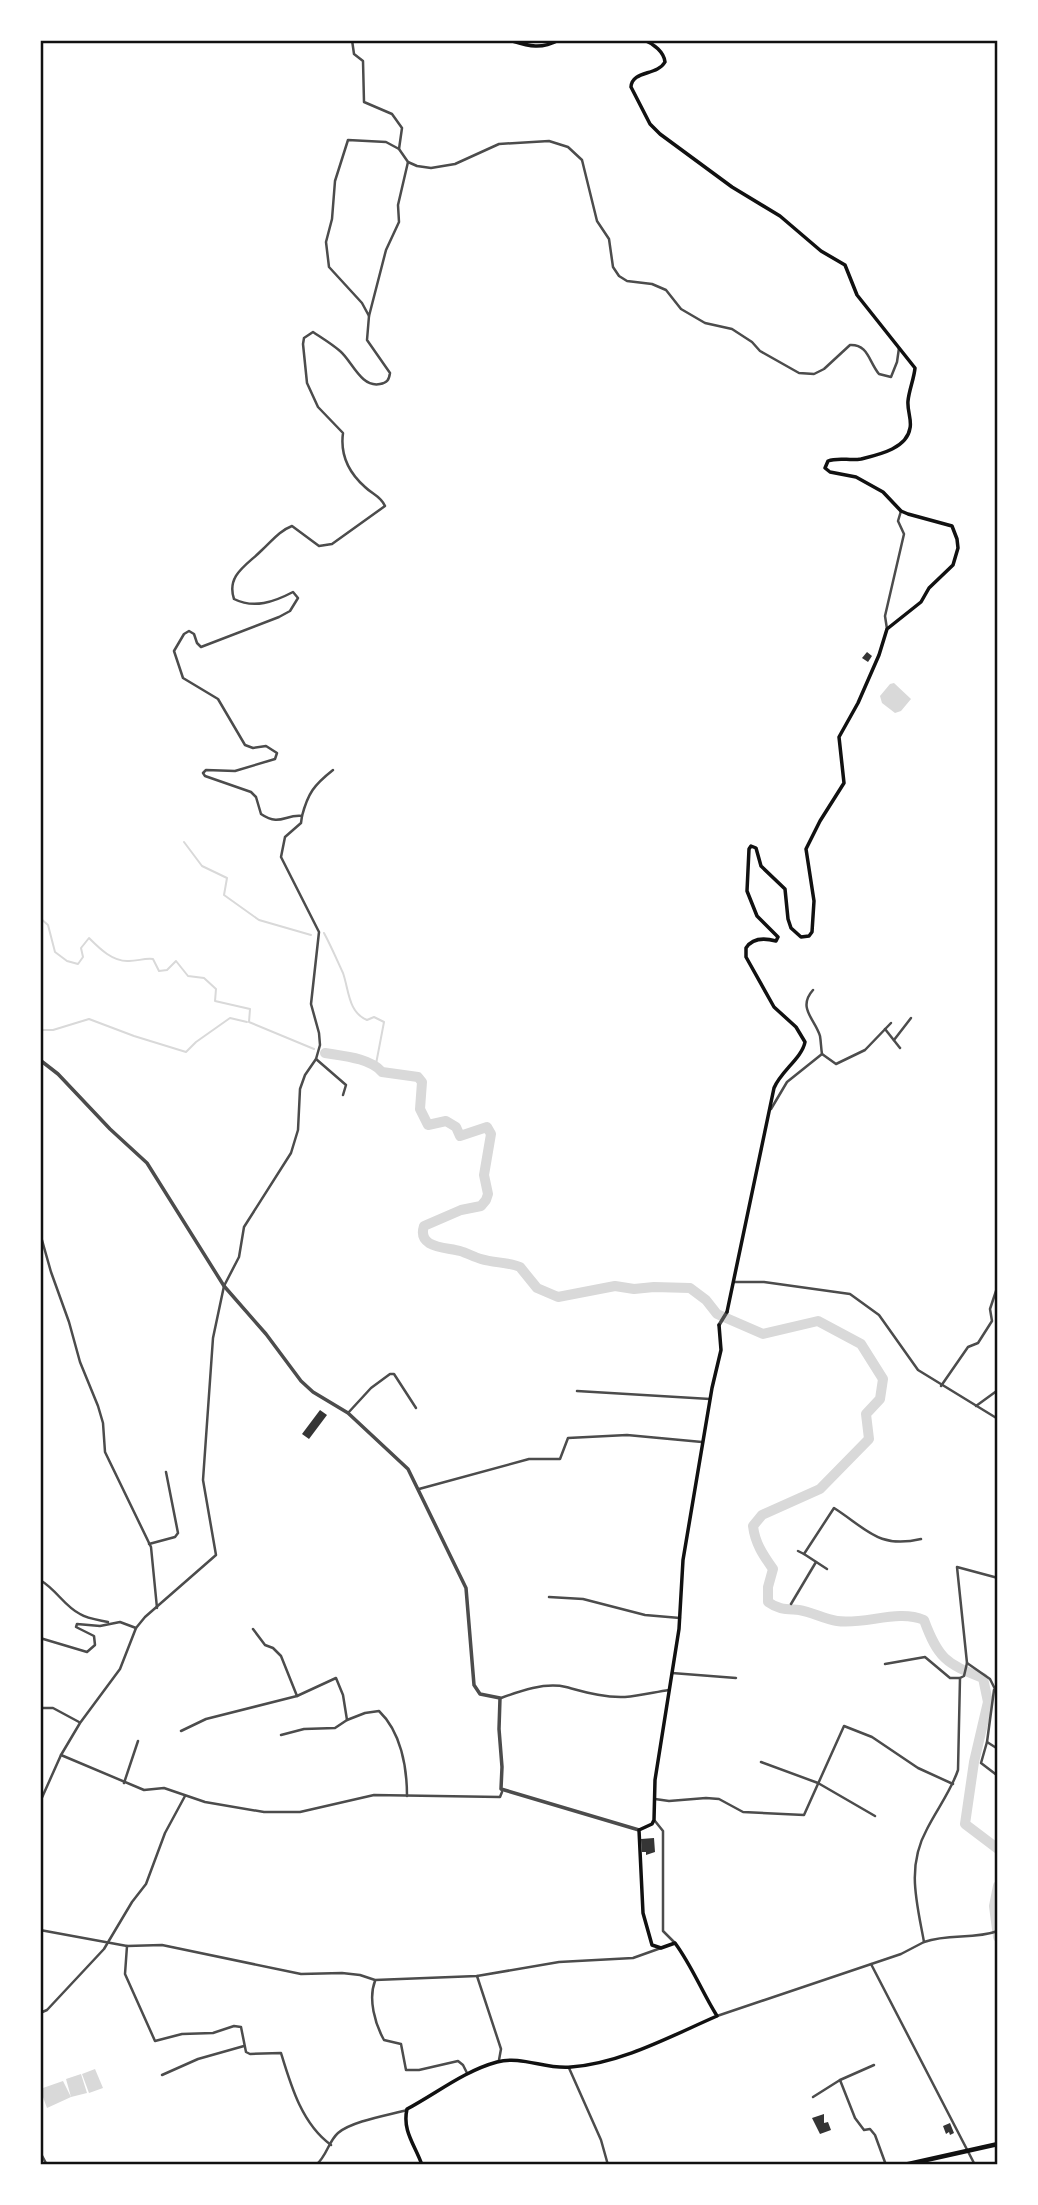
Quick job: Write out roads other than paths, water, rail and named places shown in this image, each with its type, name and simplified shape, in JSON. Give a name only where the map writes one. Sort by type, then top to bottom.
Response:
[{"type":"highway","points":[[904,2165],[998,2144]]},
{"type":"main road","points":[[509,40],[542,48],[559,40]]},
{"type":"main road","points":[[644,40],[665,57],[660,69],[634,78],[631,83],[631,88],[650,124],[668,141],[732,187],[780,216],[821,251],[845,265],[857,295],[915,368],[908,399],[908,435],[891,450],[856,460],[832,459],[825,464],[825,468],[830,472],[856,477],[883,492],[901,511],[952,526],[958,548],[950,570],[929,588],[921,602],[887,629],[880,655],[839,737],[844,782],[806,849],[814,901],[812,932],[809,936],[801,937],[791,928],[785,889],[761,866],[756,848],[751,846],[749,849],[747,891],[757,916],[778,937],[776,941],[766,938],[754,940],[746,948],[746,957],[774,1007],[796,1027],[805,1042],[804,1048],[779,1076],[774,1088],[727,1312]]},
{"type":"main road","points":[[422,2165],[408,2137],[405,2119],[407,2109],[467,2073],[499,2061],[523,2060],[569,2068],[641,2049],[717,2016],[690,1964],[675,1943],[662,1948],[652,1945],[643,1913],[639,1830],[652,1824],[654,1820],[655,1780],[680,1618],[683,1560],[702,1441],[721,1350],[719,1325]]},
{"type":"street","points":[[352,40],[355,54],[363,61],[364,102],[392,114],[402,128],[399,149]]},
{"type":"street","points":[[369,316],[362,303],[329,267],[326,242],[332,219],[335,181],[348,140],[386,142],[399,149],[408,162],[431,168],[455,163],[499,144],[549,141],[568,147],[582,160],[597,221],[609,239],[612,267],[627,281],[652,284],[666,290],[681,309],[705,323],[732,328],[760,351],[799,373],[814,374],[824,369],[850,345],[858,344],[864,348],[879,374],[891,377],[899,348]]},
{"type":"street","points":[[302,816],[296,815],[280,821],[269,820],[261,814],[256,797],[251,792],[204,775],[206,770],[234,771],[275,759],[277,753],[266,746],[253,748],[245,745],[218,699],[183,678],[174,651],[184,634],[189,631],[194,634],[201,647],[279,617],[295,606],[298,598],[293,592],[277,600],[243,604],[234,599],[231,591],[233,580],[242,566],[284,529],[292,526],[319,545],[332,544],[385,506],[382,499],[365,487],[343,457],[343,433],[318,407],[307,383],[303,344],[304,338],[313,332],[341,351],[366,382],[378,385],[389,379],[390,373],[367,340],[369,316],[386,250],[399,222],[398,205],[408,162]]},
{"type":"street","points":[[887,629],[885,616],[904,534],[898,521],[901,511]]},
{"type":"street","points":[[40,1802],[61,1755],[80,1723],[120,1669],[136,1628],[216,1555],[203,1480],[213,1338],[224,1286],[239,1257],[244,1227],[291,1153],[298,1130],[300,1089],[305,1075],[316,1059],[320,1045],[320,1033],[311,1000],[319,932],[281,857],[285,837],[301,822],[316,783],[333,770]]},
{"type":"street","points":[[813,990],[807,996],[806,1010],[820,1035],[822,1054],[835,1064],[865,1050],[891,1023]]},
{"type":"street","points":[[894,1041],[911,1018]]},
{"type":"street","points":[[885,1029],[900,1048]]},
{"type":"street","points":[[769,1112],[787,1082],[822,1054]]},
{"type":"street","points":[[316,1059],[346,1085],[343,1095]]},
{"type":"street","points":[[40,1060],[58,1074],[110,1129],[147,1163],[224,1286],[266,1334],[306,1387],[348,1413],[402,1462],[419,1489],[466,1588],[474,1685],[480,1694],[500,1698],[522,1690],[547,1686],[627,1697],[669,1689]]},
{"type":"street","points":[[40,1233],[80,1362],[99,1406],[105,1452],[149,1544],[157,1608]]},
{"type":"street","points":[[734,1282],[764,1282],[850,1294],[879,1315],[918,1370],[998,1419]]},
{"type":"street","points":[[941,1386],[968,1347],[978,1343],[992,1321],[990,1309],[998,1285]]},
{"type":"street","points":[[719,1325],[727,1312]]},
{"type":"street","points":[[348,1413],[371,1388],[392,1374],[416,1408]]},
{"type":"street","points":[[976,1406],[998,1390]]},
{"type":"street","points":[[578,1391],[710,1399]]},
{"type":"street","points":[[419,1489],[529,1459],[560,1459],[568,1438],[627,1435],[702,1441]]},
{"type":"street","points":[[149,1544],[175,1537],[178,1533],[166,1472]]},
{"type":"street","points":[[804,1554],[834,1508],[872,1535],[888,1542],[901,1543],[921,1539]]},
{"type":"street","points":[[798,1551],[827,1569]]},
{"type":"street","points":[[791,1604],[816,1562]]},
{"type":"street","points":[[924,1942],[913,1873],[925,1832],[953,1784],[958,1770],[962,1677],[967,1663],[957,1567],[998,1578]]},
{"type":"street","points":[[40,1580],[53,1587],[80,1615],[111,1623]]},
{"type":"street","points":[[549,1597],[583,1599],[653,1616],[680,1618]]},
{"type":"street","points":[[40,1638],[87,1652],[95,1645],[94,1636],[76,1627],[77,1624],[100,1626],[120,1622],[136,1628]]},
{"type":"street","points":[[253,1629],[265,1645],[281,1656],[297,1696]]},
{"type":"street","points":[[885,1664],[925,1657],[950,1678],[962,1677]]},
{"type":"street","points":[[967,1663],[971,1669],[990,1679],[998,1695]]},
{"type":"street","points":[[672,1673],[736,1678]]},
{"type":"street","points":[[181,1731],[206,1719],[297,1696],[336,1678],[348,1720]]},
{"type":"street","points":[[994,1690],[987,1742],[981,1763],[998,1776]]},
{"type":"street","points":[[61,1755],[144,1790],[164,1788],[205,1802],[264,1812],[300,1812],[374,1795],[500,1797],[500,1698]]},
{"type":"street","points":[[40,1708],[53,1708],[80,1723]]},
{"type":"street","points":[[281,1735],[304,1729],[335,1728],[348,1720],[379,1711],[388,1719],[404,1763],[407,1796]]},
{"type":"street","points":[[655,1799],[719,1799],[743,1812],[804,1815],[844,1726],[872,1737],[918,1768],[944,1777],[953,1784]]},
{"type":"street","points":[[124,1783],[138,1741]]},
{"type":"street","points":[[987,1742],[998,1748]]},
{"type":"street","points":[[761,1762],[818,1783],[875,1816]]},
{"type":"street","points":[[502,1791],[534,1797],[639,1830]]},
{"type":"street","points":[[40,2013],[47,2010],[107,1942],[146,1884],[165,1833],[186,1795]]},
{"type":"street","points":[[654,1820],[663,1831],[663,1931],[675,1943]]},
{"type":"street","points":[[40,1930],[127,1946],[162,1945],[301,1974],[342,1973],[375,1980],[477,1976],[559,1962],[633,1958],[662,1948]]},
{"type":"street","points":[[717,2016],[901,1954],[940,1937],[968,1937],[998,1931]]},
{"type":"street","points":[[127,1946],[125,1974],[155,2041],[182,2034],[213,2033],[234,2026],[240,2027],[244,2046],[250,2054],[282,2053],[299,2103],[317,2135],[331,2145]]},
{"type":"street","points":[[871,1964],[970,2150],[975,2165]]},
{"type":"street","points":[[477,1976],[501,2049],[499,2061]]},
{"type":"street","points":[[375,1980],[372,1987],[377,2028],[384,2040],[401,2044],[406,2070],[419,2070],[458,2061],[463,2064],[467,2073]]},
{"type":"street","points":[[162,2075],[198,2059],[244,2046]]},
{"type":"street","points":[[813,2097],[840,2080],[874,2065]]},
{"type":"street","points":[[569,2068],[601,2140],[608,2165]]},
{"type":"street","points":[[840,2080],[855,2118],[864,2130],[870,2129],[874,2135],[886,2165]]},
{"type":"street","points":[[316,2165],[324,2158],[338,2133],[356,2124],[407,2109]]},
{"type":"street","points":[[40,2152],[47,2165]]},
{"type":"waterway","points":[[184,842],[202,866],[227,878],[224,895],[259,920],[311,935]]},
{"type":"waterway","points":[[40,918],[48,925],[55,952],[67,961],[78,964],[83,957],[81,948],[89,938],[112,957],[123,961],[153,959],[159,971],[167,970],[176,961],[188,976],[204,978],[216,989],[215,1001],[250,1009],[249,1022],[314,1049]]},
{"type":"waterway","points":[[324,933],[343,973],[356,1012],[367,1020],[374,1017],[384,1022],[376,1064]]},
{"type":"waterway","points":[[40,1030],[53,1030],[89,1019],[186,1052],[230,1018],[247,1022]]},
{"type":"waterway","points":[[325,1053],[363,1061],[382,1072],[418,1077],[422,1082],[420,1109],[428,1125],[446,1121],[456,1127],[460,1136],[487,1127],[491,1134],[484,1175],[488,1194],[486,1200],[481,1206],[461,1210],[424,1226],[423,1233],[428,1243],[481,1259],[520,1267],[537,1288],[558,1297],[615,1286],[634,1289],[690,1288],[706,1300],[717,1314],[763,1334],[818,1321],[861,1344],[883,1379],[880,1399],[866,1414],[869,1439],[820,1489],[762,1515],[753,1526],[760,1549],[773,1569],[768,1587],[768,1602],[779,1608],[804,1611],[837,1621],[903,1616],[924,1620],[934,1643],[945,1658],[983,1678],[988,1702],[974,1762],[965,1824],[998,1849]]},
{"type":"waterway","points":[[998,1886],[994,1906],[998,1937]]}]
